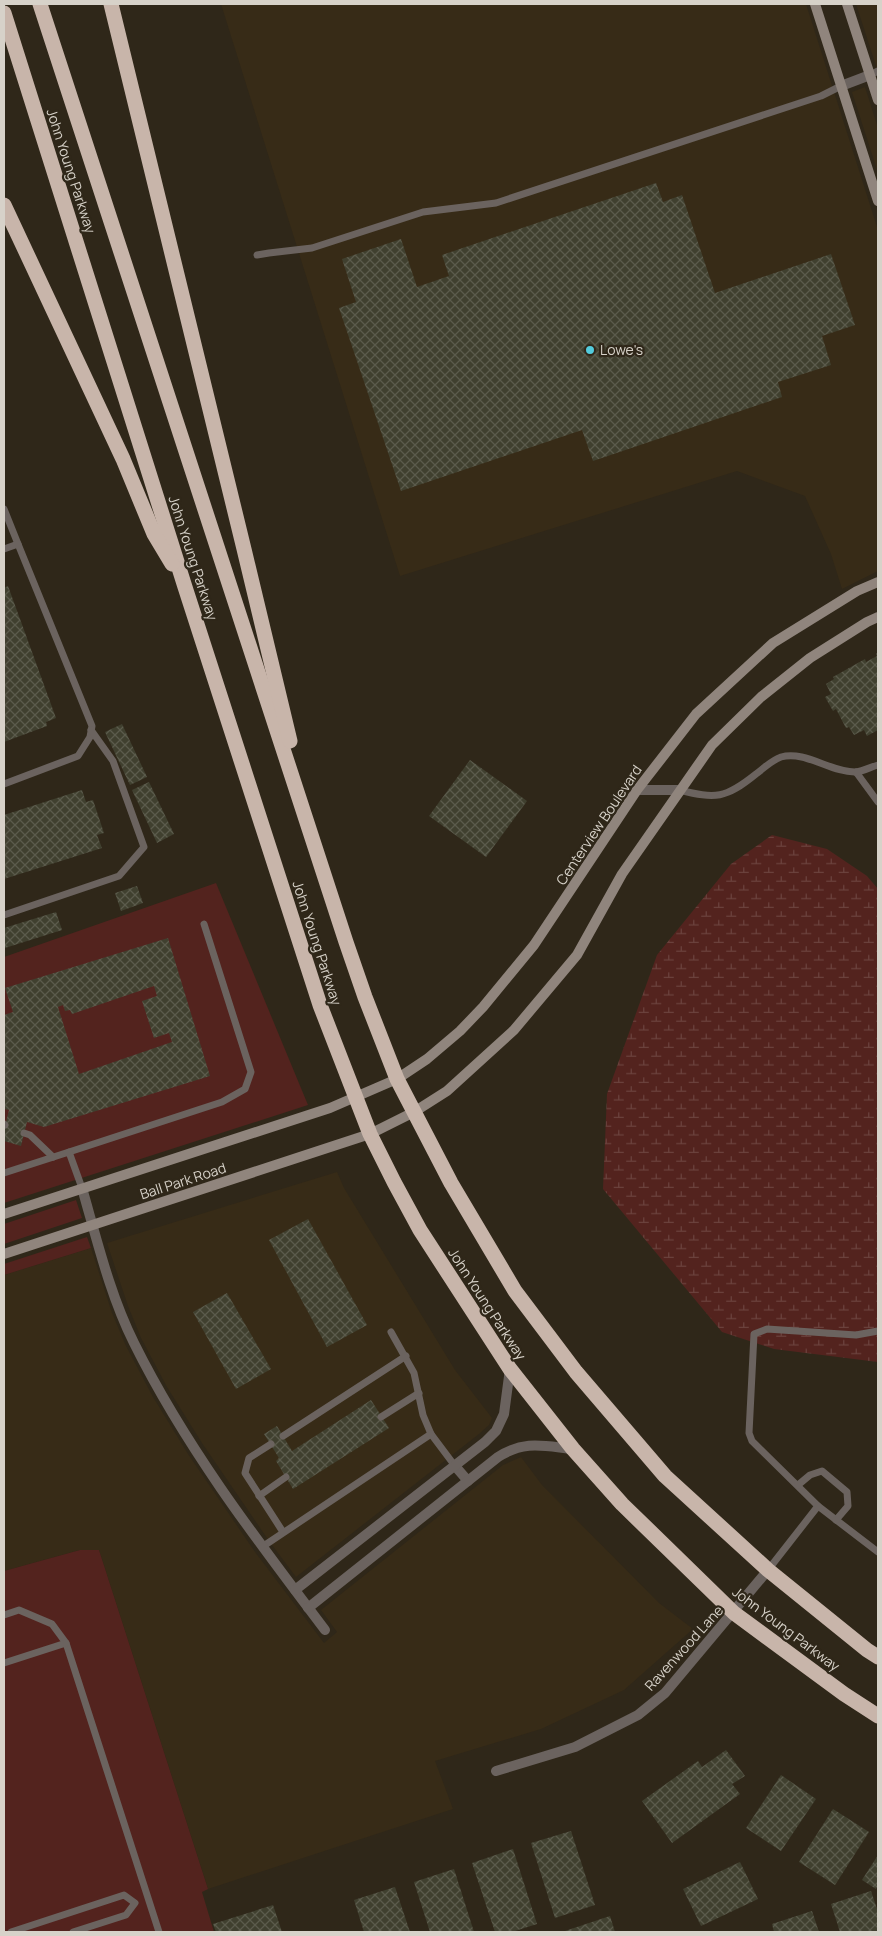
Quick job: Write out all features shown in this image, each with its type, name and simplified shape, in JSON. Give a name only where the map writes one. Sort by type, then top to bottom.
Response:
[{"type":"highway","name":"John Young Parkway","points":[[40,4],[314,845],[365,997],[397,1079],[451,1183],[515,1291],[576,1372],[665,1476],[768,1570],[878,1657]]},
{"type":"highway","points":[[110,4],[244,549],[314,845]]},
{"type":"highway","name":"John Young Parkway","points":[[4,13],[320,1005],[370,1134],[420,1230],[510,1369],[572,1449],[622,1504],[734,1613],[844,1694],[878,1716]]},
{"type":"highway","points":[[4,204],[124,459],[154,534],[185,586]]},
{"type":"street","points":[[815,4],[878,201]]},
{"type":"street","points":[[847,4],[874,73],[878,100]]},
{"type":"street","points":[[841,86],[874,73]]},
{"type":"street","name":"Centerview Boulevard","points":[[355,1098],[397,1079],[427,1059],[460,1031],[484,1007],[534,946],[637,790],[696,714],[773,643],[857,591],[878,582]]},
{"type":"street","points":[[370,1134],[414,1112],[447,1091],[514,1030],[577,955],[622,874],[712,745],[761,697],[810,658],[878,617]]},
{"type":"street","points":[[637,790],[679,790]]},
{"type":"street","name":"Ball Park Road","points":[[4,1214],[330,1108],[355,1098]]},
{"type":"street","name":"Ball Park Road","points":[[4,1254],[370,1134]]},
{"type":"street","points":[[82,1188],[92,1225],[120,1309],[133,1342],[160,1392],[195,1449],[262,1547],[325,1630]]},
{"type":"street","points":[[295,1590],[496,1431],[504,1414],[510,1369]]},
{"type":"street","points":[[308,1608],[510,1450],[529,1444],[572,1449]]},
{"type":"street","points":[[454,1466],[468,1481]]},
{"type":"street","name":"Ravenwood Lane","points":[[496,1771],[575,1747],[638,1715],[665,1694],[768,1570]]},
{"type":"lane","points":[[257,256],[269,252],[312,248],[423,212],[496,203],[821,96],[841,86]]},
{"type":"lane","points":[[4,509],[92,726],[90,737],[78,756],[4,784]]},
{"type":"lane","points":[[4,548],[18,544]]},
{"type":"lane","points":[[4,915],[119,876],[144,847],[113,761],[91,730]]},
{"type":"lane","points":[[679,790],[711,797],[723,795],[740,787],[782,757],[795,756],[856,772],[878,766]]},
{"type":"lane","points":[[856,772],[878,802]]},
{"type":"lane","points":[[4,1173],[222,1102],[245,1088],[251,1072],[204,924]]},
{"type":"lane","points":[[24,1133],[30,1135],[53,1157]]},
{"type":"lane","points":[[69,1152],[82,1188]]},
{"type":"lane","points":[[878,1331],[856,1334],[766,1329],[754,1334],[749,1433],[752,1440],[818,1506],[878,1552]]},
{"type":"lane","points":[[391,1332],[414,1373],[423,1414],[431,1434],[454,1466]]},
{"type":"lane","points":[[283,1436],[406,1356]]},
{"type":"lane","points":[[382,1417],[419,1393]]},
{"type":"lane","points":[[262,1547],[431,1434]]},
{"type":"lane","points":[[270,1444],[249,1458],[245,1473],[258,1496],[283,1532]]},
{"type":"lane","points":[[798,1485],[810,1474],[822,1472],[847,1492],[848,1506],[836,1520]]},
{"type":"lane","points":[[258,1496],[286,1477]]},
{"type":"lane","points":[[768,1570],[818,1506]]},
{"type":"lane","points":[[4,1615],[19,1610],[52,1624],[66,1643],[159,1932]]},
{"type":"lane","points":[[4,1663],[66,1643]]},
{"type":"lane","points":[[10,1932],[124,1895],[135,1903]]},
{"type":"lane","points":[[73,1932],[126,1915],[135,1903],[149,1899]]},
{"type":"shaded area","points":[[221,4],[806,4],[878,230],[878,571],[842,589],[831,554],[805,496],[737,471],[400,576]]},
{"type":"shaded area","points":[[856,4],[878,4],[878,72]]},
{"type":"shaded area","points":[[865,87],[878,128],[878,173],[852,92]]},
{"type":"shaded area","points":[[337,1172],[344,1188],[455,1370],[492,1418],[489,1425],[479,1434],[296,1577],[202,1443],[167,1387],[141,1338],[107,1243]]},
{"type":"shaded area","points":[[91,1248],[112,1313],[126,1346],[153,1397],[188,1454],[255,1552],[324,1643],[337,1632],[321,1610],[503,1465],[521,1457],[542,1485],[659,1603],[693,1629],[624,1690],[541,1729],[435,1761],[453,1809],[208,1889],[99,1550],[80,1550],[4,1571],[4,1275]]},
{"type":"green space","points":[[772,835],[827,849],[867,876],[878,889],[878,1362],[774,1349],[722,1332],[603,1189],[607,1094],[657,955],[731,864]]},
{"type":"green space","points":[[216,883],[308,1105],[4,1203],[4,957]]},
{"type":"green space","points":[[76,1200],[82,1218],[4,1244],[4,1224]]},
{"type":"green space","points":[[87,1237],[91,1248],[4,1275],[4,1264]]},
{"type":"green space","points":[[80,1550],[99,1550],[208,1889],[202,1892],[214,1932],[4,1932],[4,1571]]},
{"type":"building","name":"Lowe's","points":[[656,183],[663,202],[682,195],[715,293],[831,254],[855,325],[822,336],[831,365],[778,382],[782,397],[593,461],[582,430],[401,491],[339,308],[356,302],[342,259],[401,239],[417,287],[449,276],[442,255]]},
{"type":"building","points":[[8,586],[56,718],[46,722],[47,726],[4,742],[4,588]]},
{"type":"building","points":[[878,652],[878,730],[867,736],[864,730],[854,735],[849,727],[846,728],[836,709],[833,711],[825,697],[831,694],[826,684],[834,679],[833,677],[865,659],[866,662],[877,656]]},
{"type":"building","points":[[122,724],[147,777],[130,785],[105,732]]},
{"type":"building","points":[[470,760],[527,801],[486,857],[429,816]]},
{"type":"building","points":[[149,782],[174,834],[157,843],[132,790]]},
{"type":"building","points":[[82,790],[86,802],[93,800],[104,833],[97,835],[102,848],[4,879],[4,815]]},
{"type":"building","points":[[137,886],[143,903],[121,911],[115,893]]},
{"type":"building","points":[[56,912],[62,930],[5,948],[4,928]]},
{"type":"building","points":[[168,938],[210,1076],[44,1127],[27,1122],[21,1146],[4,1141],[4,1130],[9,1110],[4,1109],[4,1015],[13,1012],[5,988]],"holes":[[[154,986],[157,996],[142,1001],[154,1038],[169,1033],[172,1042],[79,1074],[58,1007],[63,1005],[65,1011],[70,1010],[72,1014]]]},
{"type":"building","points":[[308,1219],[367,1325],[327,1347],[269,1240]]},
{"type":"building","points":[[227,1293],[271,1369],[236,1389],[193,1312]]},
{"type":"building","points":[[371,1400],[389,1428],[293,1489],[276,1461],[279,1458],[264,1434],[277,1426],[292,1451]]},
{"type":"building","points":[[726,1750],[745,1776],[732,1784],[740,1794],[672,1843],[642,1801],[698,1761],[702,1767]]},
{"type":"building","points":[[781,1775],[816,1799],[781,1851],[746,1828]]},
{"type":"building","points":[[833,1809],[869,1832],[835,1885],[799,1862]]},
{"type":"building","points":[[571,1831],[595,1905],[555,1918],[531,1843]]},
{"type":"building","points":[[513,1849],[537,1924],[512,1932],[495,1932],[472,1863]]},
{"type":"building","points":[[878,1855],[878,1885],[876,1889],[862,1880]]},
{"type":"building","points":[[740,1862],[758,1899],[701,1926],[683,1889]]},
{"type":"building","points":[[454,1869],[474,1932],[430,1932],[414,1882]]},
{"type":"building","points":[[395,1887],[410,1932],[364,1932],[354,1900]]},
{"type":"building","points":[[871,1891],[878,1912],[878,1932],[840,1932],[831,1904]]},
{"type":"building","points":[[273,1905],[282,1932],[216,1932],[213,1924]]},
{"type":"building","points":[[812,1911],[819,1932],[774,1932],[772,1924]]},
{"type":"building","points":[[610,1916],[615,1932],[562,1932]]},
{"type":"place","name":"Lowe's","points":[[590,350]]}]
